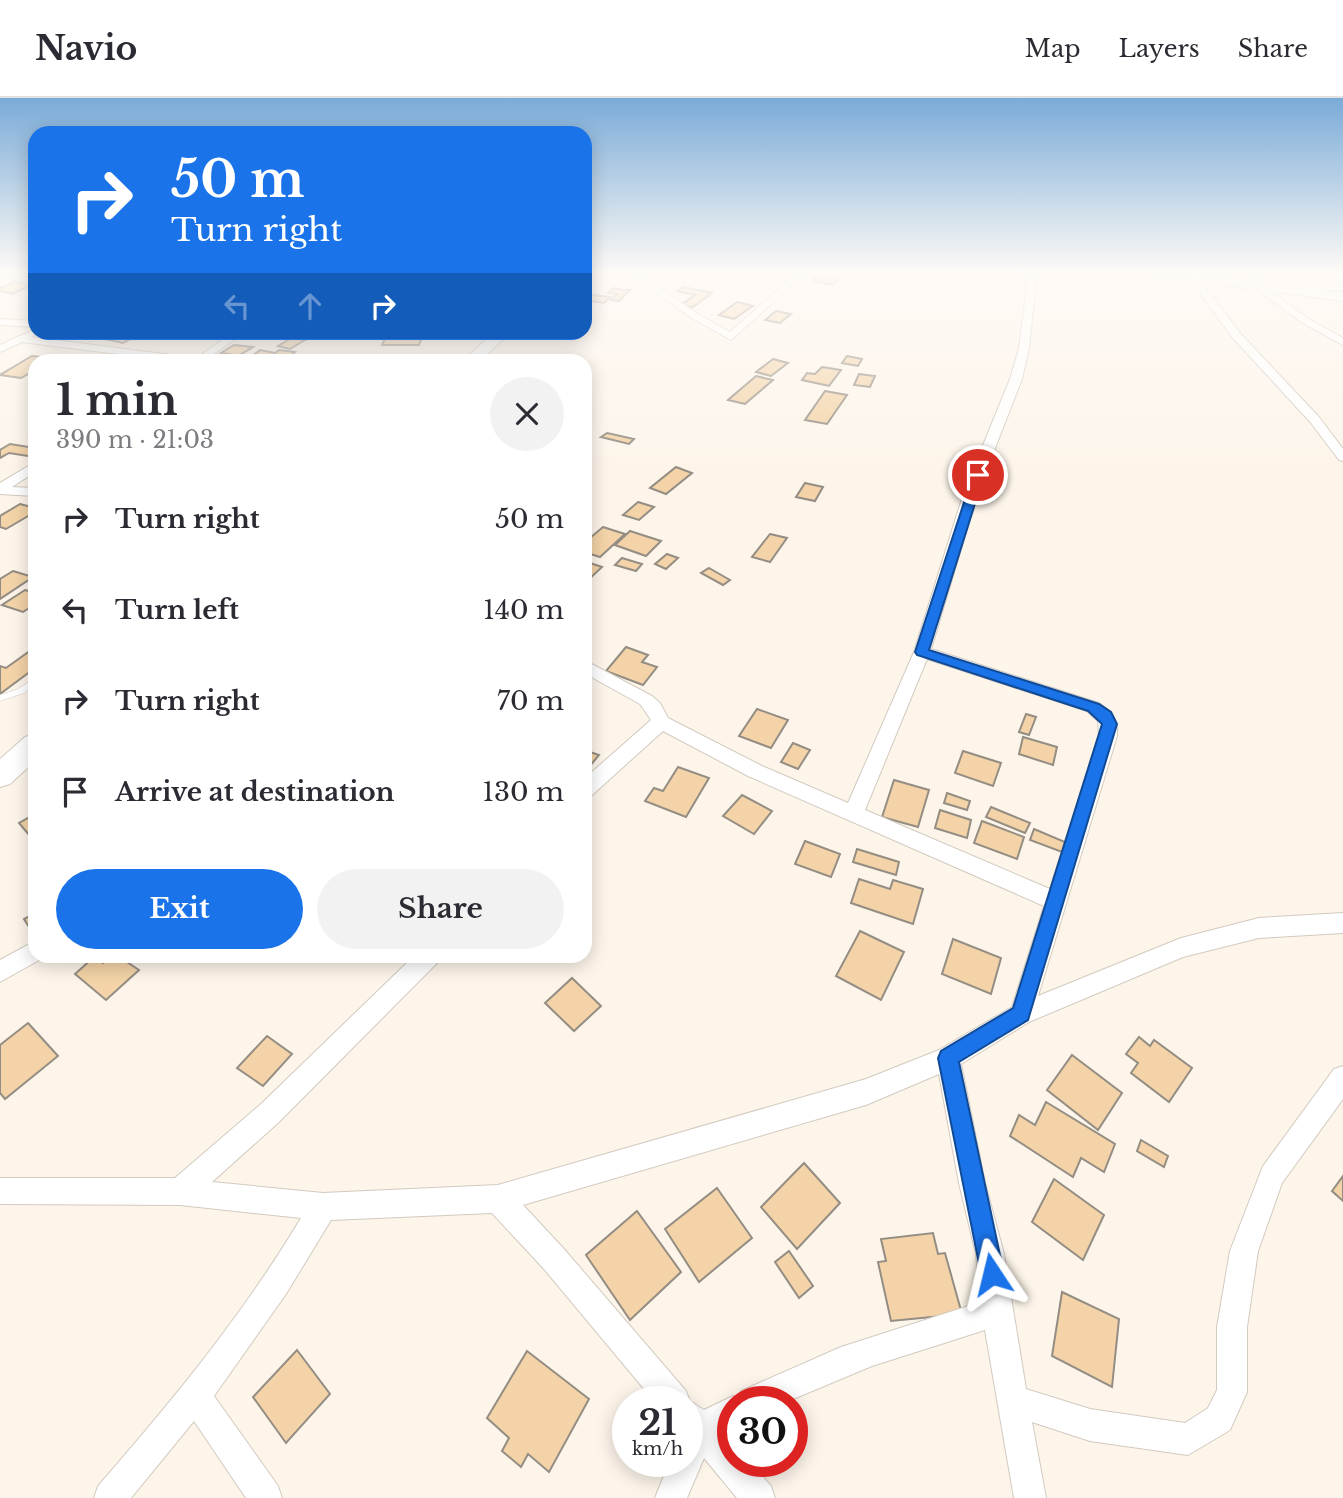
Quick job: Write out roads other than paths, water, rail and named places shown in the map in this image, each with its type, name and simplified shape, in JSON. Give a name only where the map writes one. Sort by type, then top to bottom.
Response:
[{"type":"main road","points":[[479,354],[495,340]]},
{"type":"main road","points":[[0,776],[28,750]]},
{"type":"street","points":[[0,349],[26,337]]},
{"type":"street","points":[[853,814],[922,652],[971,492],[1016,379],[1025,337]]},
{"type":"street","points":[[1239,337],[1315,420],[1343,457]]},
{"type":"street","points":[[21,340],[137,354]]},
{"type":"street","points":[[208,354],[228,340]]},
{"type":"street","points":[[0,490],[28,471]]},
{"type":"street","points":[[0,490],[28,492]]},
{"type":"street","points":[[922,652],[1093,707],[1105,715],[1110,724],[1021,1014]]},
{"type":"street","points":[[592,670],[646,700],[654,708],[661,722],[755,771],[1056,901]]},
{"type":"street","points":[[592,784],[661,722]]},
{"type":"street","points":[[0,1191],[180,1192],[323,1207],[498,1199],[786,1118],[866,1092],[948,1058],[1021,1014],[1181,948],[1259,928],[1343,923]]},
{"type":"street","points":[[0,972],[28,955]]},
{"type":"street","points":[[180,1192],[270,1113],[422,963]]},
{"type":"street","points":[[948,1058],[972,1183],[990,1254],[997,1312],[1030,1498]]},
{"type":"street","points":[[1012,1400],[1090,1425],[1188,1439],[1219,1419],[1232,1392],[1232,1327],[1244,1251],[1272,1175],[1343,1078]]},
{"type":"street","points":[[498,1199],[554,1259],[661,1386]]},
{"type":"street","points":[[110,1498],[196,1397],[272,1291],[323,1207]]},
{"type":"street","points":[[781,1386],[914,1336],[997,1312]]},
{"type":"street","points":[[196,1397],[266,1498]]},
{"type":"street","points":[[703,1452],[759,1498]]},
{"type":"street","points":[[671,1498],[678,1477]]},
{"type":"lane","points":[[0,698],[28,686]]}]
